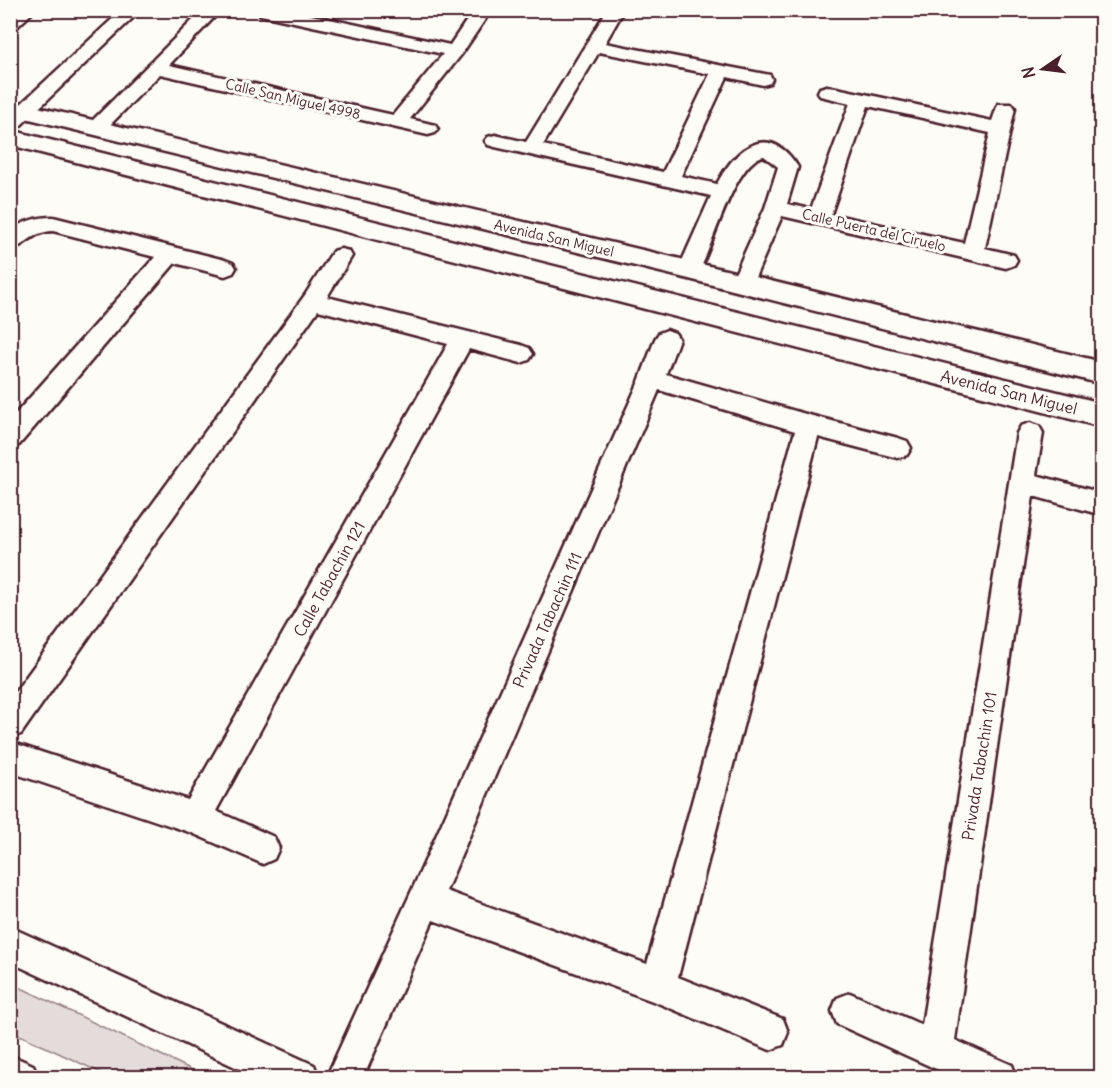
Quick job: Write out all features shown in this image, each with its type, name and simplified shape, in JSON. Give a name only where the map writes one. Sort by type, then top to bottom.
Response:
[{"type":"street","points":[[10,24],[27,10]]},
{"type":"street","points":[[15,114],[133,10]]},
{"type":"street","points":[[96,128],[213,10]]},
{"type":"street","points":[[261,10],[454,51]]},
{"type":"street","points":[[531,149],[616,10]]},
{"type":"street","points":[[398,122],[477,18]]},
{"type":"street","points":[[594,46],[764,79]]},
{"type":"street","name":"Calle San Miguel 4998","points":[[158,68],[428,129]]},
{"type":"street","points":[[670,178],[721,70]]},
{"type":"street","points":[[827,92],[1000,129]]},
{"type":"street","points":[[819,218],[861,99]]},
{"type":"street","points":[[973,252],[1005,108]]},
{"type":"street","name":"Avenida San Miguel","points":[[15,114],[96,128],[689,270],[1101,373]]},
{"type":"street","name":"Avenida San Miguel","points":[[10,137],[1101,415]]},
{"type":"street","points":[[495,141],[670,178],[723,192]]},
{"type":"street","points":[[689,270],[723,192],[744,157],[757,151],[770,149],[782,156],[788,167],[775,208],[742,283]]},
{"type":"street","name":"Calle Puerta del Ciruelo","points":[[775,208],[1006,260]]},
{"type":"street","points":[[10,243],[24,230],[36,224],[53,224],[225,268]]},
{"type":"street","points":[[10,438],[171,253]]},
{"type":"street","points":[[10,724],[313,301],[341,256]]},
{"type":"street","points":[[313,301],[521,354]]},
{"type":"street","name":"Calle Tabachin 121","points":[[195,819],[463,339]]},
{"type":"street","name":"Privada Tabachin 111","points":[[344,1077],[425,900],[652,379],[667,339]]},
{"type":"street","points":[[652,379],[809,425],[898,448]]},
{"type":"street","points":[[658,986],[809,425]]},
{"type":"street","name":"Privada Tabachin 101","points":[[936,1050],[1030,432]]},
{"type":"street","points":[[1022,482],[1101,504]]},
{"type":"street","points":[[10,757],[195,819],[263,848]]},
{"type":"street","points":[[425,900],[658,986],[770,1032]]},
{"type":"street","points":[[10,944],[301,1077]]},
{"type":"street","points":[[850,1011],[999,1077]]},
{"type":"street","points":[[10,1073],[20,1077]]},
{"type":"shaded area","points":[[10,983],[207,1077],[110,1077],[11,1031]]}]
